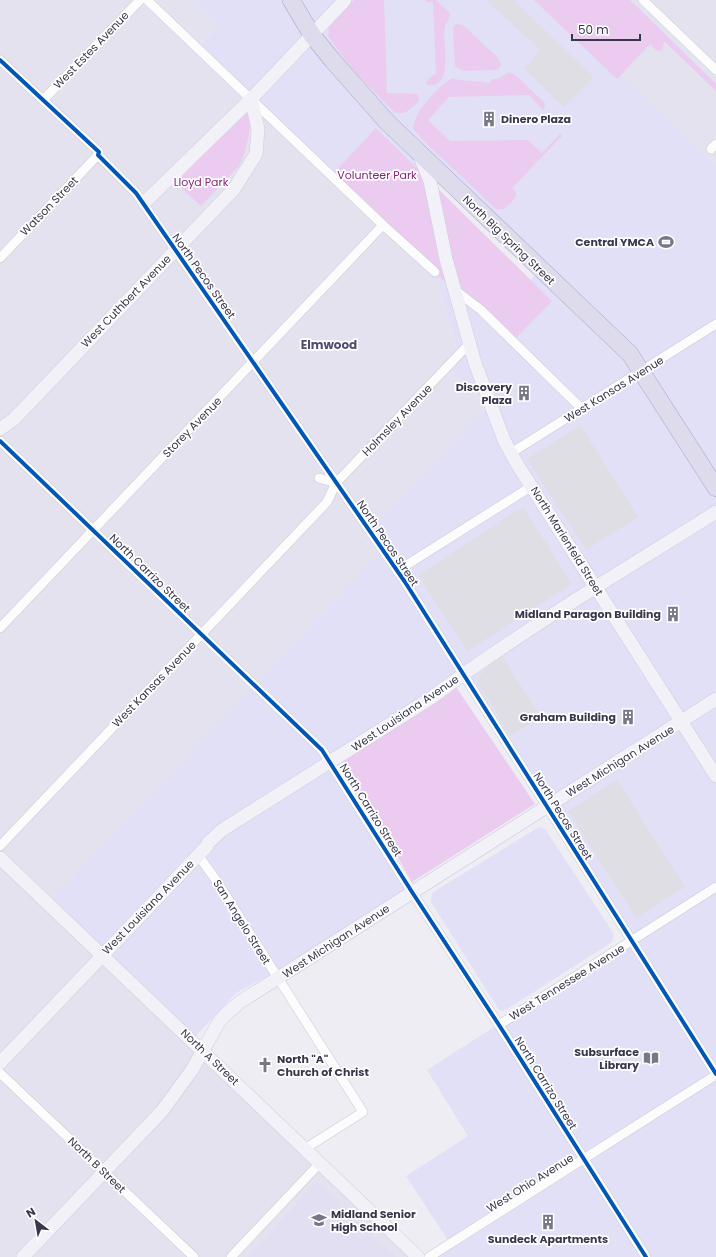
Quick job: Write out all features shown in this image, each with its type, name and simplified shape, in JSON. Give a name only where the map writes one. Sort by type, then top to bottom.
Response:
[{"type":"highway","name":"North Big Spring Street","points":[[291,0],[312,34],[346,77],[387,122],[630,354],[640,372],[716,488]]},
{"type":"street","name":"West Estes Avenue","points":[[43,100],[140,0]]},
{"type":"street","points":[[147,0],[383,225],[435,272]]},
{"type":"street","points":[[144,203],[251,99],[345,0]]},
{"type":"street","points":[[643,0],[716,70]]},
{"type":"street","name":"North Pecos Street","points":[[1,62],[99,152],[98,155],[144,203],[397,572],[716,1074]]},
{"type":"street","name":"West Cuthbert Avenue","points":[[0,429],[14,419],[234,188],[256,154],[258,129],[251,99]]},
{"type":"street","name":"North Marienfeld Street","points":[[418,153],[430,181],[446,259],[469,344],[504,440],[511,454],[716,776]]},
{"type":"street","name":"Watson Street","points":[[0,258],[98,155]]},
{"type":"street","name":"Storey Avenue","points":[[0,628],[383,225]]},
{"type":"street","points":[[454,289],[481,310],[582,409]]},
{"type":"street","name":"West Kansas Avenue","points":[[511,454],[716,324]]},
{"type":"street","name":"Holmsley Avenue","points":[[336,483],[469,344]]},
{"type":"street","name":"North Carrizo Street","points":[[0,441],[322,750],[646,1257]]},
{"type":"street","points":[[319,478],[336,483]]},
{"type":"street","name":"West Kansas Avenue","points":[[0,846],[327,502],[336,483]]},
{"type":"street","points":[[397,572],[532,486]]},
{"type":"street","name":"West Louisiana Avenue","points":[[0,1063],[222,830],[431,698],[462,675],[528,631],[716,512]]},
{"type":"street","name":"West Michigan Avenue","points":[[23,1257],[162,1111],[192,1070],[224,1015],[240,1002],[716,700]]},
{"type":"street","name":"San Angelo Street","points":[[198,855],[216,880],[277,979],[363,1112],[306,1148]]},
{"type":"street","name":"North A Street","points":[[0,858],[103,954],[418,1257]]},
{"type":"street","name":"West Tennessee Avenue","points":[[499,1025],[716,888]]},
{"type":"street","name":"North B Street","points":[[0,1073],[194,1257]]},
{"type":"street","name":"West Ohio Avenue","points":[[429,1257],[584,1160],[716,1074]]},
{"type":"street","points":[[231,1257],[320,1163]]},
{"type":"shaded area","points":[[0,0],[191,0],[218,26],[195,49],[438,283],[459,358],[449,368],[488,405],[369,531],[382,550],[45,906],[417,1257],[0,1257]]},
{"type":"shaded area","points":[[191,0],[543,0],[716,165],[716,1257],[425,1257],[449,1242],[406,1176],[468,1136],[427,1070],[631,939],[461,672],[328,757],[413,890],[346,933],[236,993],[192,1040],[45,906],[381,551],[369,531],[488,405],[449,368],[459,357],[438,283],[195,50],[218,26]],"holes":[[[437,170],[541,269],[494,317],[430,177]]]},
{"type":"shaded area","points":[[486,0],[513,0],[594,77],[564,107],[524,69],[540,50]]},
{"type":"shaded area","points":[[543,0],[716,0],[716,165]]},
{"type":"shaded area","points":[[580,425],[638,517],[586,550],[527,459]]},
{"type":"shaded area","points":[[523,507],[572,584],[467,651],[418,575]]},
{"type":"shaded area","points":[[502,656],[541,717],[510,736],[477,681],[479,676],[487,668]]},
{"type":"shaded area","points":[[617,780],[685,887],[636,918],[568,811]]},
{"type":"shaded area","points":[[539,827],[545,829],[614,934],[612,942],[504,1011],[499,1010],[431,902],[432,893]]},
{"type":"shaded area","name":"Midland Senior High School","points":[[317,1182],[396,1257],[247,1257]]},
{"type":"green space","points":[[354,0],[384,0],[387,93],[417,94],[419,97],[419,101],[411,109],[405,112],[394,112],[357,74],[328,36],[329,27]]},
{"type":"green space","points":[[426,0],[436,0],[450,13],[444,33],[444,72],[441,80],[436,84],[427,85],[426,83],[430,77],[436,74],[433,2],[426,2]]},
{"type":"green space","points":[[534,0],[630,0],[716,84],[716,91],[664,41],[663,48],[660,51],[656,50],[650,44],[617,79]]},
{"type":"green space","points":[[456,24],[463,25],[498,58],[501,64],[500,68],[494,70],[463,71],[455,66],[453,29]]},
{"type":"green space","points":[[509,72],[514,74],[545,103],[544,111],[529,95],[449,97],[428,120],[450,141],[528,140],[542,153],[560,134],[562,136],[512,188],[516,192],[516,197],[505,208],[499,210],[496,209],[428,145],[413,129],[414,122],[422,107],[440,87],[452,78],[489,83],[492,79],[498,79]]},
{"type":"green space","name":"Lloyd Park","points":[[245,112],[251,117],[247,142],[242,160],[239,166],[201,206],[176,183]]},
{"type":"green space","name":"Volunteer Park","points":[[376,128],[552,301],[511,343],[331,176]]},
{"type":"green space","points":[[456,687],[535,804],[412,882],[342,760]]},
{"type":"cycle path","points":[[0,60],[99,152],[98,155],[136,193],[405,582],[716,1074]]},
{"type":"cycle path","points":[[0,441],[322,750],[646,1257]]},
{"type":"place","name":"Dinero Plaza","points":[[489,119]]},
{"type":"place","name":"Central YMCA","points":[[666,242]]},
{"type":"place","name":"Discovery Plaza","points":[[524,393]]},
{"type":"place","name":"Midland Paragon Building","points":[[673,614]]},
{"type":"place","name":"Graham Building","points":[[628,717]]},
{"type":"place","name":"Subsurface Library","points":[[651,1058]]},
{"type":"place","name":"North \"A\" Church of Christ","points":[[265,1065]]},
{"type":"place","name":"Midland Senior High School","points":[[319,1220]]},
{"type":"place","name":"Sundeck Apartments","points":[[548,1222]]},
{"type":"district","name":"Elmwood","points":[[329,345]]}]
